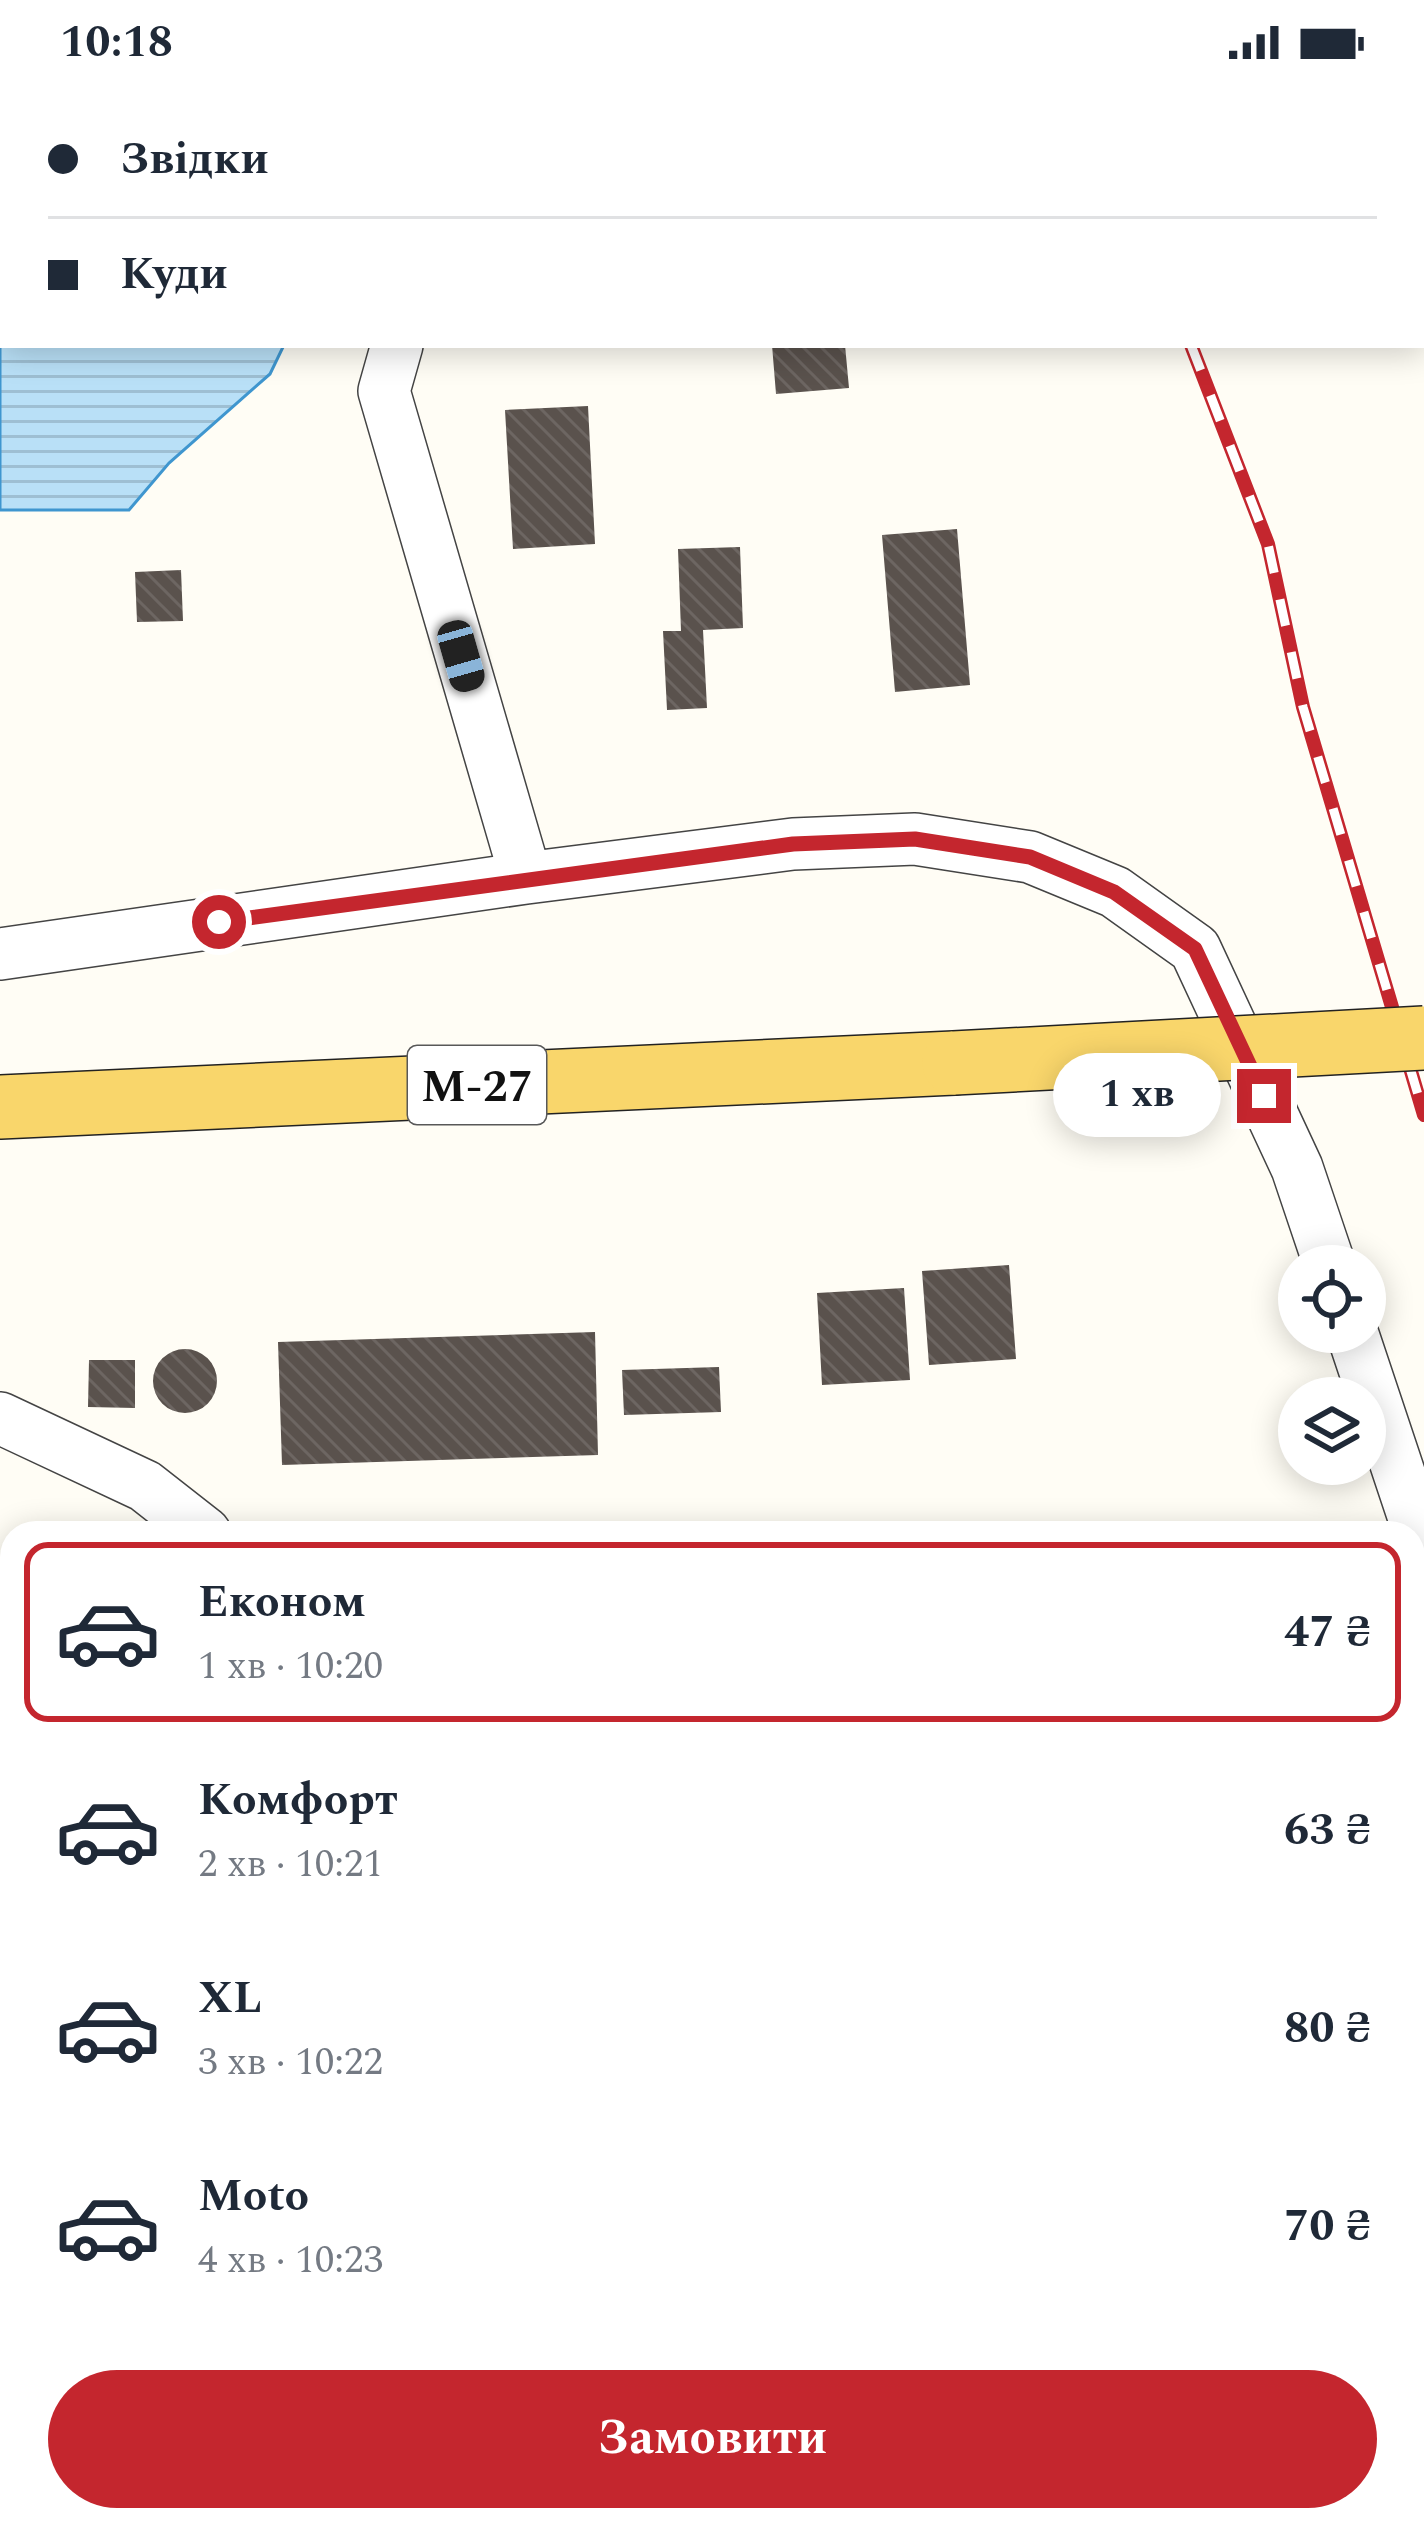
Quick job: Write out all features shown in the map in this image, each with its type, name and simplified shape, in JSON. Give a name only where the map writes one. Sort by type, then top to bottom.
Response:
[{"type":"main road","name":"М-27","points":[[0,1107],[1424,1038]]},
{"type":"lane","points":[[396,348],[384,391],[526,878]]},
{"type":"lane","points":[[0,954],[793,844],[915,839],[1030,857],[1114,892],[1195,949],[1298,1168],[1323,1245]]},
{"type":"lane","points":[[1359,1353],[1415,1521]]},
{"type":"lane","points":[[0,1418],[145,1486],[190,1521]]},
{"type":"water","points":[[0,348],[283,348],[270,374],[169,463],[129,510],[0,510]]},
{"type":"building","points":[[772,348],[845,348],[849,388],[776,394]]},
{"type":"building","points":[[588,406],[595,544],[513,549],[505,410]]},
{"type":"building","points":[[957,529],[970,685],[895,692],[882,535]]},
{"type":"building","points":[[740,547],[743,628],[703,630],[707,708],[667,710],[663,631],[681,631],[678,549]]},
{"type":"building","points":[[181,570],[183,621],[137,622],[135,572]]},
{"type":"building","points":[[1009,1265],[1016,1359],[929,1365],[922,1271]]},
{"type":"building","points":[[904,1288],[910,1380],[822,1385],[817,1293]]},
{"type":"building","points":[[595,1332],[598,1455],[282,1465],[278,1342]]},
{"type":"building","points":[[185,1349],[208,1358],[217,1381],[208,1404],[185,1413],[162,1404],[153,1381],[162,1358]]},
{"type":"building","points":[[89,1360],[135,1360],[135,1408],[88,1407]]},
{"type":"building","points":[[719,1367],[721,1412],[624,1415],[622,1370]]},
{"type":"railway","points":[[1192,348],[1268,544],[1303,707],[1424,1115]]},
{"type":"route","points":[[219,922],[793,844],[915,839],[1030,857],[1114,892],[1195,949],[1264,1096]]}]
